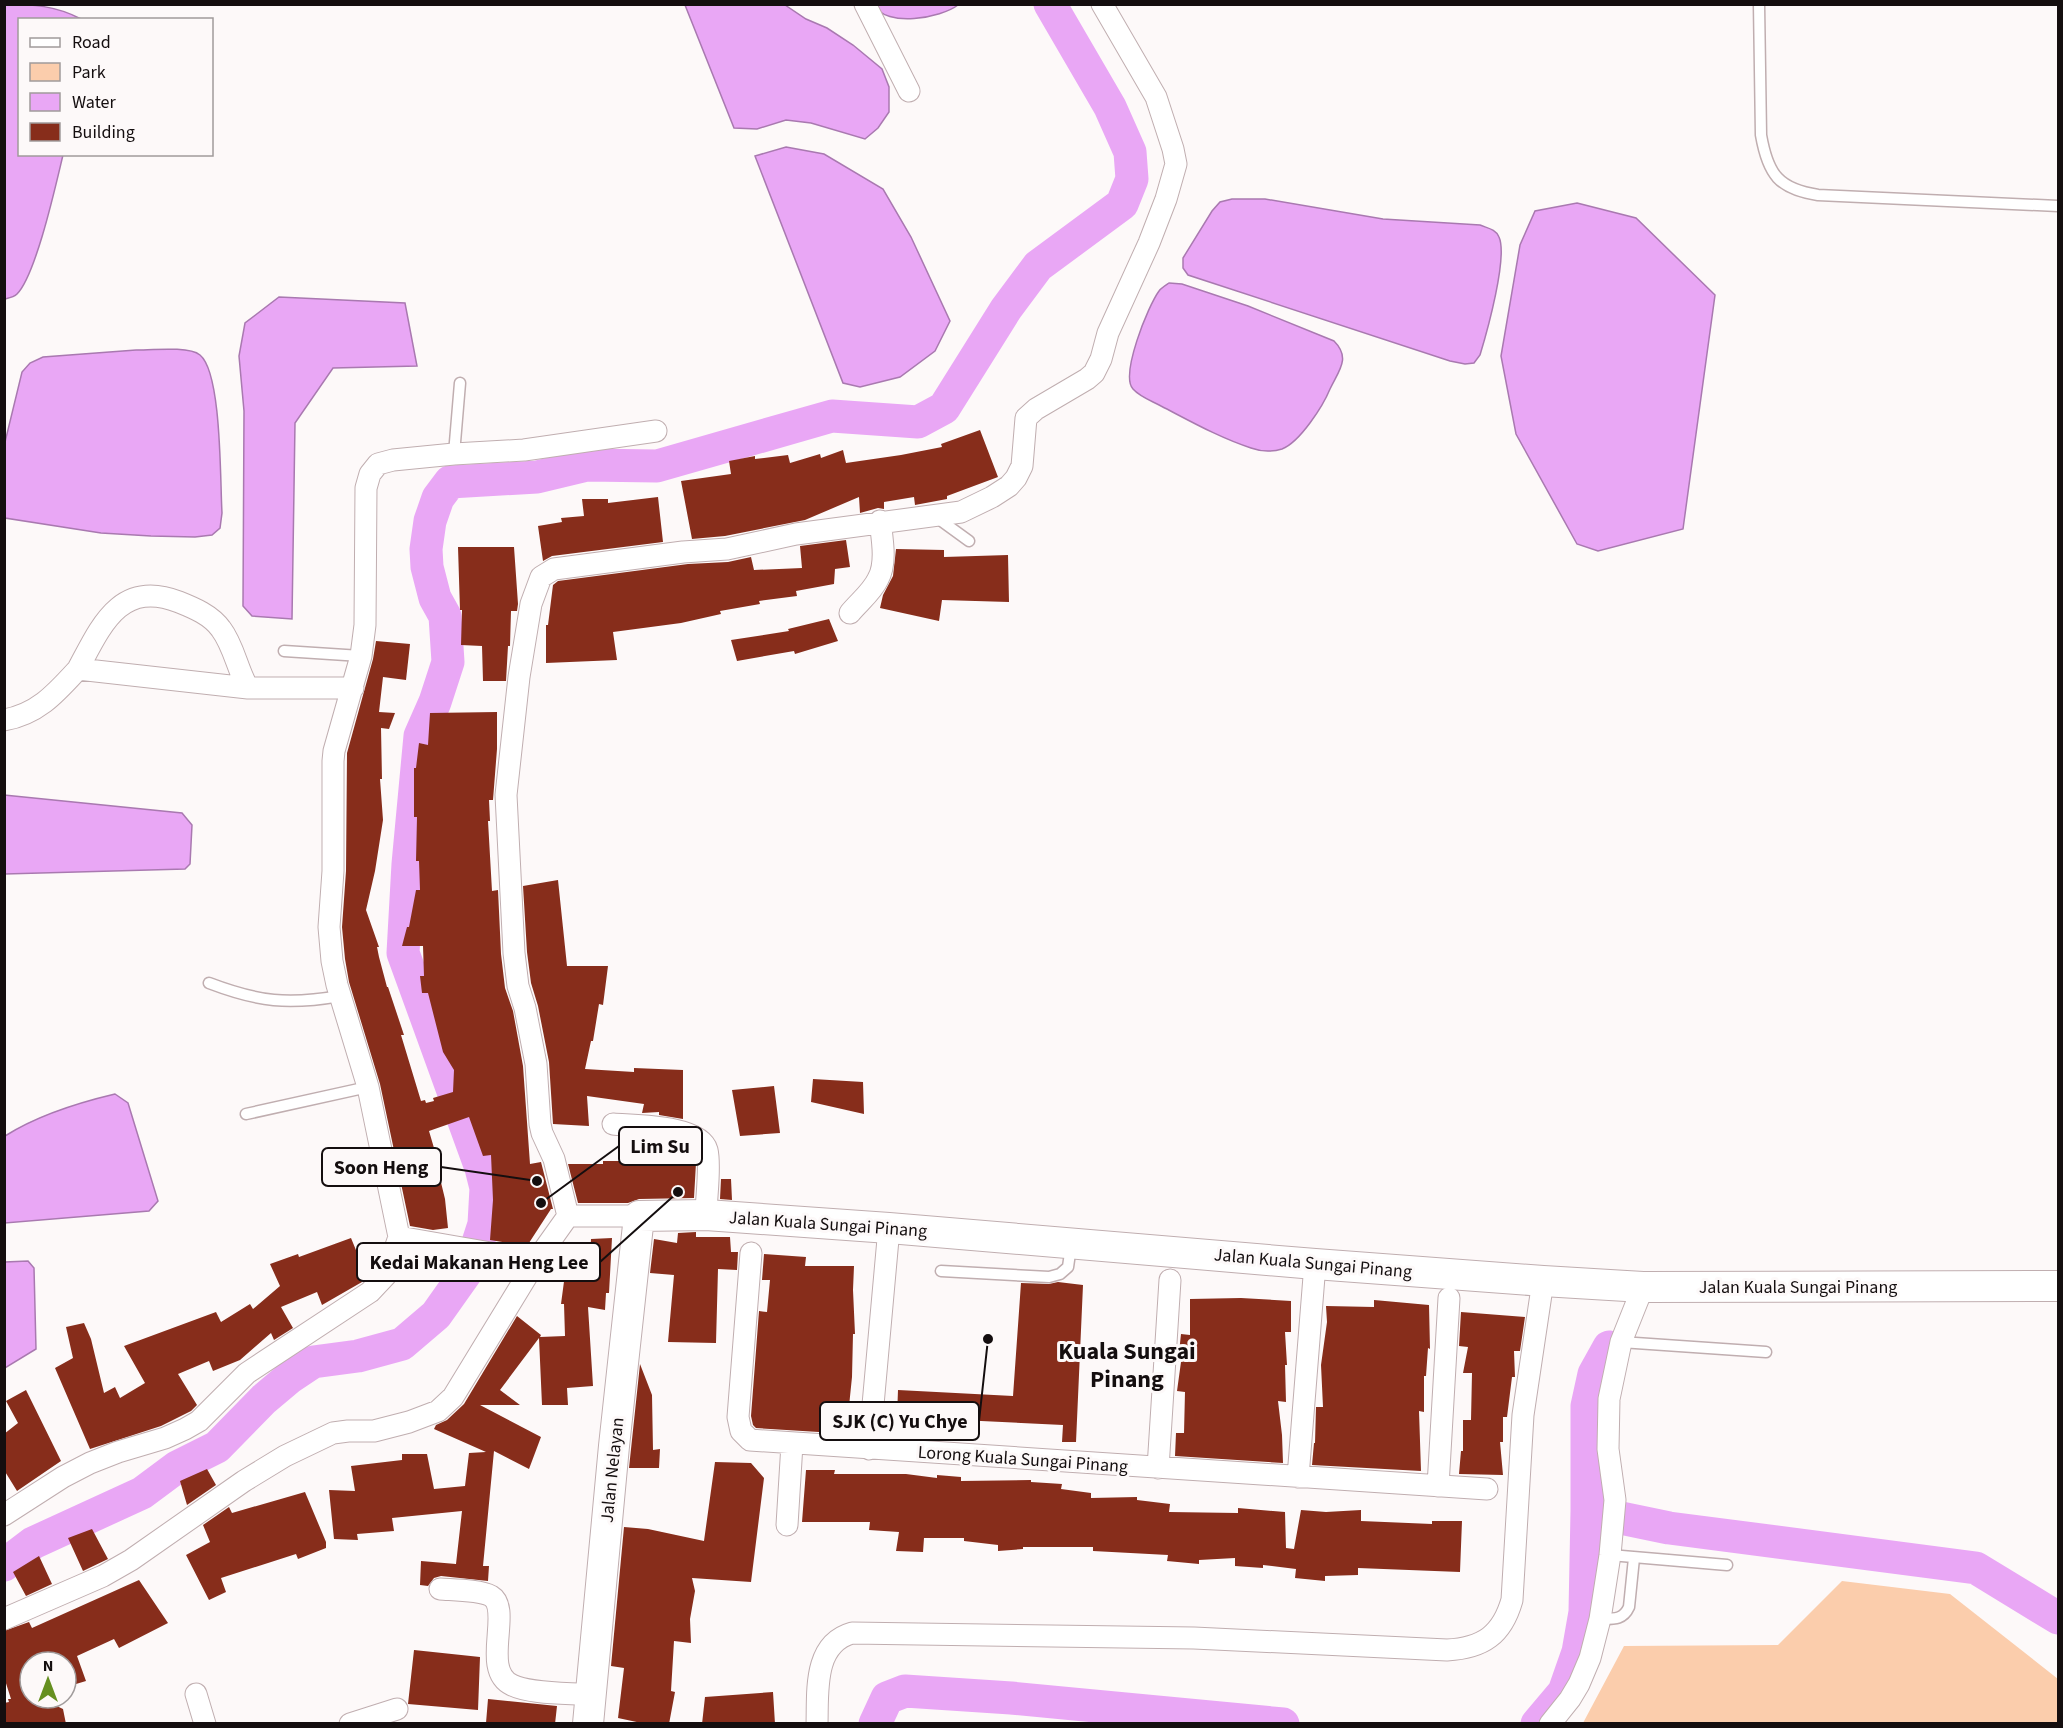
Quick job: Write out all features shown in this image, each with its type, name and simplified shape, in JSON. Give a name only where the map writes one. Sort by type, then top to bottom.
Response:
[{"type":"street","points":[[865,4],[909,91]]},
{"type":"street","points":[[4,1619],[102,1576],[131,1560],[244,1481],[285,1456],[340,1432],[385,1430],[438,1411],[453,1397],[528,1260],[568,1215],[555,1159],[540,1124],[536,1064],[517,980],[507,831],[506,795],[514,715],[529,614],[537,584],[541,577],[555,569],[683,552],[727,549],[796,534],[961,512],[992,497],[1013,482],[1022,466],[1026,418],[1044,404],[1081,384],[1094,373],[1101,359],[1108,333],[1149,243],[1166,199],[1176,164],[1156,97],[1102,4]]},
{"type":"street","points":[[4,1515],[63,1477],[90,1463],[165,1438],[199,1421],[247,1373],[370,1292],[386,1275],[399,1237],[368,1087],[334,975],[329,927],[333,871],[333,761],[361,656],[365,625],[366,488],[370,474],[378,464],[385,462],[454,454],[524,450],[656,431]]},
{"type":"street","points":[[850,613],[878,579],[881,572],[883,541],[880,521]]},
{"type":"street","points":[[4,720],[30,713],[53,696],[78,669],[112,612],[124,602],[133,599],[158,596],[200,611],[218,625],[225,636],[240,674],[248,687]]},
{"type":"street","points":[[78,669],[248,687],[353,688]]},
{"type":"street","points":[[613,1124],[687,1133],[704,1144],[707,1154],[706,1215]]},
{"type":"street","name":"Jalan Kuala Sungai Pinang","points":[[568,1215],[706,1215],[1072,1242],[1315,1264],[1643,1287],[2058,1286]]},
{"type":"street","name":"Jalan Nelayan","points":[[589,1709],[639,1216]]},
{"type":"street","points":[[869,1449],[889,1228]]},
{"type":"street","points":[[399,1237],[528,1260]]},
{"type":"street","name":"Lorong Kuala Sungai Pinang","points":[[751,1253],[738,1417],[741,1431],[750,1440],[1487,1489]]},
{"type":"street","points":[[1298,1477],[1315,1264]]},
{"type":"street","points":[[1158,1468],[1170,1280]]},
{"type":"street","points":[[818,1724],[821,1663],[834,1643],[852,1633],[1194,1638],[1447,1650],[1462,1649],[1490,1638],[1498,1632],[1512,1600],[1523,1415],[1543,1281]]},
{"type":"street","points":[[1550,1724],[1579,1684],[1590,1658],[1600,1619],[1610,1556],[1614,1508],[1607,1426],[1611,1388],[1621,1342],[1643,1287]]},
{"type":"street","points":[[1438,1486],[1449,1298]]},
{"type":"street","points":[[787,1526],[792,1444]]},
{"type":"street","points":[[440,1588],[484,1593],[495,1600],[498,1612],[497,1666],[501,1676],[509,1684],[589,1709]]},
{"type":"street","points":[[195,1694],[205,1724]]},
{"type":"street","points":[[350,1724],[397,1709]]},
{"type":"lane","points":[[1759,4],[1761,135],[1773,175],[1782,184],[1803,193],[1818,195],[2058,206]]},
{"type":"lane","points":[[454,454],[460,383]]},
{"type":"lane","points":[[934,515],[969,541]]},
{"type":"lane","points":[[284,651],[361,656]]},
{"type":"lane","points":[[209,983],[258,999],[315,1000],[340,996]]},
{"type":"lane","points":[[246,1114],[368,1087]]},
{"type":"lane","points":[[941,1271],[1044,1278],[1065,1271],[1068,1267],[1072,1242]]},
{"type":"lane","points":[[1621,1342],[1766,1352]]},
{"type":"lane","points":[[1610,1556],[1727,1565]]},
{"type":"lane","points":[[1600,1619],[1617,1618],[1626,1613],[1629,1607],[1634,1558]]},
{"type":"green space","points":[[1842,1581],[1950,1594],[2058,1679],[2058,1723],[1583,1723],[1624,1646],[1778,1645]]},
{"type":"water","points":[[5,4],[44,7],[63,11],[79,18],[18,18],[18,156],[63,156],[31,268],[17,294],[5,299]]},
{"type":"water","points":[[685,5],[785,5],[853,45],[882,69],[889,87],[889,112],[878,128],[865,139],[811,123],[786,120],[757,129],[734,128]]},
{"type":"water","points":[[874,5],[958,5],[927,17],[901,19],[880,12]]},
{"type":"water","points":[[786,147],[824,154],[883,189],[911,237],[950,321],[935,351],[900,377],[860,387],[843,383],[755,156]]},
{"type":"water","points":[[1232,199],[1265,199],[1383,219],[1480,225],[1494,230],[1499,237],[1501,261],[1496,295],[1480,355],[1474,363],[1450,361],[1188,275],[1183,268],[1183,258],[1212,211],[1220,202]]},
{"type":"water","points":[[1577,203],[1636,218],[1715,295],[1683,529],[1598,551],[1577,544],[1516,434],[1501,356],[1520,245],[1535,211]]},
{"type":"water","points":[[1169,283],[1182,284],[1248,306],[1334,341],[1339,347],[1342,353],[1342,364],[1327,396],[1310,423],[1289,445],[1282,449],[1267,451],[1239,444],[1146,399],[1133,389],[1130,370],[1137,340],[1154,299]]},
{"type":"water","points":[[279,297],[405,303],[417,366],[333,368],[295,423],[292,619],[252,616],[243,606],[244,411],[239,356],[245,323]]},
{"type":"water","points":[[136,350],[187,350],[200,355],[207,366],[219,429],[222,513],[220,528],[212,535],[195,537],[151,536],[101,533],[5,518],[5,442],[22,372],[30,363],[43,357]]},
{"type":"water","points":[[4,795],[182,813],[192,825],[190,864],[185,869],[5,874]]},
{"type":"water","points":[[115,1094],[128,1103],[158,1201],[149,1211],[5,1223],[5,1136],[58,1110]]},
{"type":"water","points":[[28,1261],[34,1268],[36,1349],[5,1368],[5,1262]]},
{"type":"building","points":[[980,430],[998,477],[947,496],[947,499],[915,505],[914,497],[884,502],[884,509],[878,508],[860,513],[859,497],[805,520],[725,536],[692,539],[681,481],[731,474],[729,461],[755,456],[755,459],[788,455],[790,463],[820,454],[821,458],[843,450],[846,463],[942,447],[941,444]]},
{"type":"building","points":[[658,497],[663,542],[552,556],[543,561],[538,526],[562,522],[561,518],[584,516],[582,499],[608,499],[608,503]]},
{"type":"building","points":[[846,540],[850,567],[835,569],[834,584],[796,591],[797,596],[759,601],[760,604],[720,611],[721,614],[681,623],[613,632],[617,660],[546,663],[546,625],[548,625],[553,585],[558,581],[688,564],[728,562],[751,557],[754,570],[802,568],[800,546]]},
{"type":"building","points":[[458,547],[514,547],[518,604],[517,611],[511,611],[506,681],[483,681],[482,646],[461,645],[462,610],[460,610]]},
{"type":"building","points":[[896,549],[944,550],[944,557],[1008,555],[1009,602],[942,600],[939,621],[880,608],[883,595],[893,576]]},
{"type":"building","points":[[829,619],[838,641],[795,654],[794,651],[737,661],[731,640],[789,631],[788,629]]},
{"type":"building","points":[[376,641],[410,644],[406,680],[383,677],[379,712],[395,713],[389,729],[381,728],[382,779],[380,779],[383,820],[366,910],[379,947],[377,947],[387,987],[404,1035],[401,1035],[421,1101],[425,1100],[426,1103],[434,1101],[433,1098],[453,1092],[454,1070],[443,1052],[428,993],[422,993],[420,976],[424,976],[423,946],[402,946],[407,927],[409,927],[416,890],[420,890],[419,861],[416,861],[417,817],[414,817],[414,768],[416,768],[419,743],[428,745],[430,713],[497,712],[493,800],[489,800],[490,821],[488,821],[492,891],[498,890],[505,988],[513,1011],[523,1066],[530,1164],[541,1162],[553,1209],[527,1246],[490,1240],[493,1200],[491,1155],[483,1156],[469,1117],[429,1131],[439,1165],[437,1166],[445,1199],[448,1228],[433,1230],[410,1226],[380,1084],[349,982],[342,927],[346,871],[347,753]]},
{"type":"building","points":[[558,880],[567,966],[608,966],[603,1005],[599,1004],[593,1041],[591,1041],[585,1069],[634,1072],[634,1068],[683,1070],[683,1119],[659,1115],[659,1112],[642,1113],[644,1104],[587,1096],[589,1126],[553,1124],[549,1062],[531,983],[527,952],[523,886]]},
{"type":"building","points":[[813,1079],[863,1082],[864,1114],[811,1102]]},
{"type":"building","points":[[774,1086],[780,1133],[740,1136],[732,1090]]},
{"type":"building","points":[[633,1146],[650,1146],[650,1162],[696,1163],[694,1198],[639,1199],[628,1203],[578,1203],[568,1164],[632,1161]]},
{"type":"building","points":[[721,1179],[731,1179],[732,1200],[720,1199]]},
{"type":"building","points":[[696,1232],[696,1237],[730,1237],[731,1252],[738,1252],[737,1270],[718,1269],[716,1343],[668,1342],[674,1275],[650,1273],[654,1239],[677,1243],[678,1233]]},
{"type":"building","points":[[351,1238],[367,1277],[362,1282],[322,1305],[317,1292],[281,1307],[293,1328],[274,1340],[271,1333],[240,1360],[213,1371],[209,1361],[178,1374],[197,1405],[191,1411],[161,1426],[90,1449],[55,1368],[73,1358],[66,1327],[84,1323],[91,1339],[104,1393],[115,1387],[120,1398],[145,1383],[124,1346],[216,1312],[221,1322],[250,1304],[253,1309],[280,1286],[270,1264],[298,1254],[299,1257]]},
{"type":"building","points":[[612,1238],[609,1293],[606,1293],[605,1310],[588,1307],[593,1386],[567,1388],[568,1405],[542,1405],[539,1338],[500,1390],[520,1405],[480,1405],[541,1437],[529,1469],[494,1451],[483,1566],[489,1566],[488,1581],[441,1576],[434,1578],[428,1586],[420,1585],[421,1561],[456,1564],[462,1511],[392,1518],[394,1531],[357,1534],[358,1540],[334,1539],[329,1490],[355,1491],[351,1466],[402,1460],[402,1454],[427,1454],[434,1489],[465,1486],[469,1453],[486,1452],[434,1429],[436,1425],[447,1420],[464,1404],[517,1316],[541,1335],[540,1337],[565,1336],[564,1304],[561,1304],[565,1274],[580,1275],[581,1259],[590,1259],[591,1239]]},
{"type":"building","points":[[764,1254],[806,1257],[805,1266],[854,1266],[855,1334],[853,1334],[848,1416],[835,1433],[756,1428],[753,1425],[751,1416],[759,1311],[767,1312],[770,1280],[762,1280]]},
{"type":"building","points":[[1058,1282],[1083,1285],[1076,1442],[1062,1442],[1063,1425],[897,1417],[898,1390],[1013,1396],[1021,1283]]},
{"type":"building","points":[[1241,1298],[1291,1301],[1291,1332],[1285,1332],[1286,1402],[1278,1401],[1283,1463],[1175,1456],[1176,1433],[1184,1433],[1185,1392],[1177,1391],[1181,1362],[1178,1362],[1181,1334],[1190,1335],[1190,1299]]},
{"type":"building","points":[[1374,1300],[1429,1305],[1430,1349],[1428,1348],[1426,1376],[1424,1376],[1424,1412],[1419,1411],[1421,1471],[1312,1465],[1316,1407],[1323,1407],[1321,1365],[1327,1322],[1326,1306],[1374,1307]]},
{"type":"building","points":[[1461,1312],[1525,1317],[1520,1351],[1514,1351],[1515,1377],[1512,1377],[1507,1417],[1503,1417],[1503,1442],[1500,1442],[1503,1475],[1459,1474],[1461,1451],[1463,1451],[1463,1420],[1471,1420],[1472,1373],[1463,1373],[1468,1347],[1459,1346]]},
{"type":"building","points":[[640,1364],[652,1395],[653,1450],[660,1449],[659,1468],[629,1468]]},
{"type":"building","points":[[26,1390],[61,1461],[17,1491],[4,1470],[4,1434],[18,1423],[6,1401]]},
{"type":"building","points":[[715,1462],[751,1463],[764,1478],[751,1582],[692,1578],[695,1591],[690,1619],[691,1643],[674,1641],[671,1691],[675,1692],[669,1724],[646,1724],[618,1718],[624,1668],[611,1666],[624,1527],[648,1529],[704,1541]]},
{"type":"building","points":[[207,1469],[216,1485],[187,1505],[180,1481]]},
{"type":"building","points":[[806,1470],[835,1470],[834,1474],[906,1474],[937,1478],[937,1475],[961,1477],[961,1481],[1031,1480],[1031,1482],[1062,1484],[1061,1489],[1091,1493],[1091,1498],[1137,1497],[1137,1500],[1170,1504],[1169,1512],[1238,1513],[1238,1508],[1285,1512],[1286,1548],[1294,1549],[1301,1510],[1326,1512],[1361,1510],[1361,1521],[1432,1524],[1432,1521],[1462,1521],[1460,1572],[1358,1568],[1358,1575],[1325,1576],[1325,1581],[1295,1578],[1296,1569],[1263,1565],[1263,1568],[1235,1566],[1235,1558],[1199,1560],[1199,1564],[1167,1561],[1168,1555],[1093,1551],[1093,1547],[1023,1547],[1023,1549],[998,1551],[998,1545],[964,1541],[964,1538],[924,1538],[923,1552],[896,1551],[899,1532],[869,1530],[870,1522],[802,1522]]},
{"type":"building","points":[[305,1492],[326,1542],[326,1548],[298,1559],[296,1554],[221,1578],[226,1592],[209,1600],[186,1555],[210,1542],[203,1525],[229,1507],[232,1513]]},
{"type":"building","points":[[92,1529],[108,1559],[83,1571],[68,1538]]},
{"type":"building","points":[[39,1556],[52,1584],[26,1596],[13,1572]]},
{"type":"building","points":[[139,1580],[168,1623],[119,1648],[114,1639],[78,1656],[78,1650],[18,1650],[18,1710],[63,1710],[66,1724],[4,1724],[4,1703],[11,1699],[4,1677],[4,1631],[29,1622],[32,1628]]},
{"type":"building","points":[[414,1650],[480,1657],[478,1710],[408,1704]]},
{"type":"building","points":[[78,1659],[86,1681],[78,1683]]},
{"type":"building","points":[[773,1692],[775,1724],[702,1724],[705,1697]]},
{"type":"building","points":[[488,1699],[557,1706],[555,1724],[486,1723]]},
{"type":"waterway","points":[[4,1565],[33,1543],[142,1493],[177,1467],[217,1447],[264,1399],[313,1362],[358,1356],[402,1344],[436,1315],[470,1267],[484,1224],[486,1188],[481,1168],[403,953],[408,864],[420,736],[435,702],[448,662],[445,616],[435,598],[427,567],[426,549],[430,521],[438,498],[450,482],[537,477],[587,465],[657,466],[832,416],[918,422],[944,408],[1006,309],[1038,266],[1122,204],[1132,179],[1130,152],[1110,107],[1050,4]]},
{"type":"waterway","points":[[1537,1724],[1564,1692],[1578,1652],[1585,1612],[1587,1406],[1594,1374],[1609,1347]]},
{"type":"waterway","points":[[1587,1511],[1669,1528],[1976,1568],[2058,1618]]},
{"type":"waterway","points":[[875,1724],[887,1698],[905,1691],[1011,1698],[1283,1724]]},
{"type":"place","name":"Soon Heng","points":[[537,1181]]},
{"type":"place","name":"Kedai Makanan Heng Lee","points":[[678,1192]]},
{"type":"place","name":"Lim Su","points":[[541,1203]]},
{"type":"place","name":"SJK (C) Yu Chye","points":[[988,1339]]},
{"type":"district","name":"Kuala Sungai Pinang","points":[[1127,1365]]}]
